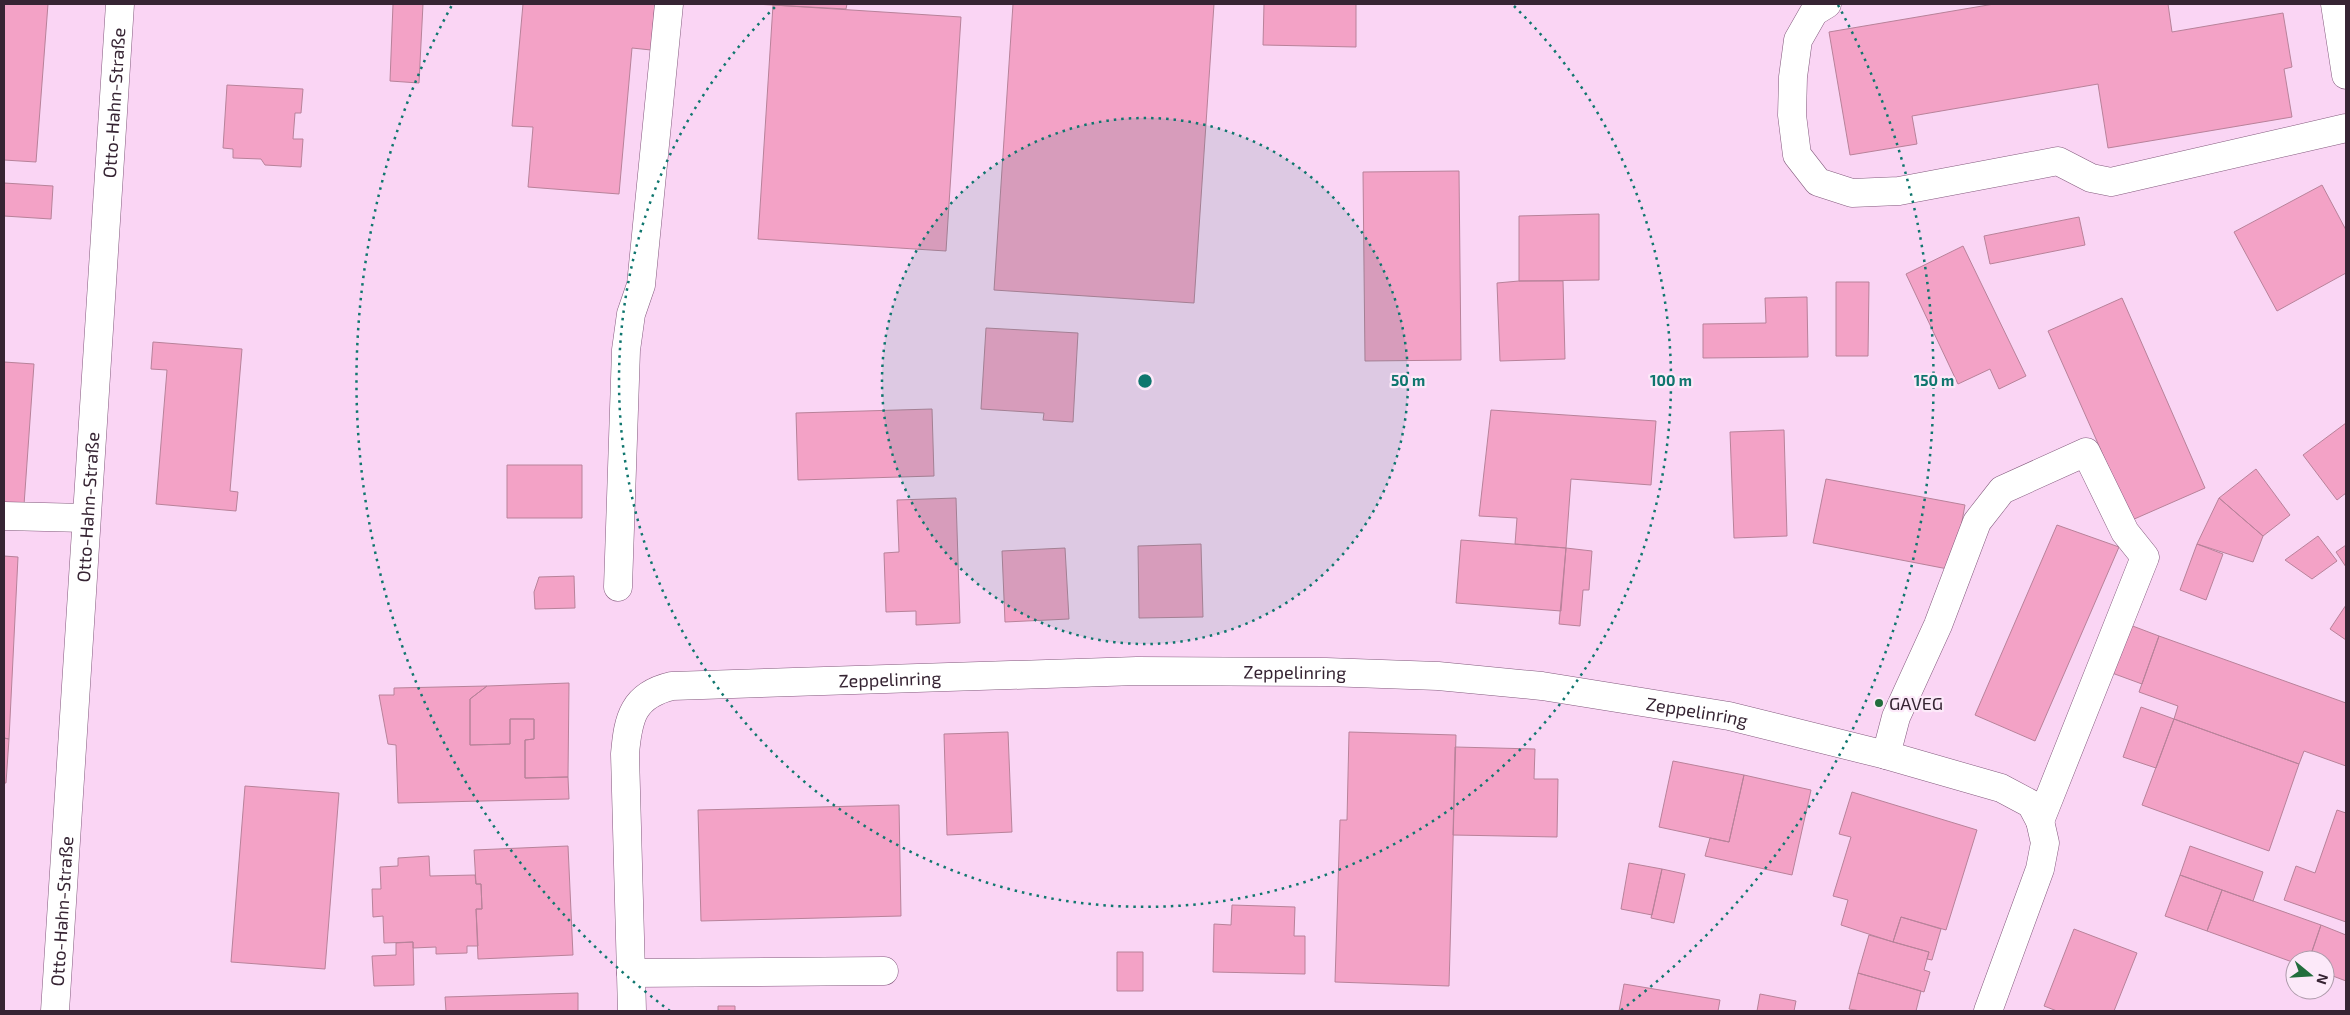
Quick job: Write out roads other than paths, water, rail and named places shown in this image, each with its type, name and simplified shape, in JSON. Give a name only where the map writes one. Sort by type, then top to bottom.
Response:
[{"type":"street","name":"Otto-Hahn-Straße","points":[[55,1011],[85,518],[120,4]]},
{"type":"street","points":[[618,587],[626,350],[632,314],[641,285],[669,4]]},
{"type":"street","points":[[1827,4],[1814,12],[1798,40],[1792,77],[1792,115],[1797,155],[1818,182],[1852,193],[1899,191],[2058,161],[2091,178],[2111,182],[2346,128]]},
{"type":"street","points":[[2335,4],[2346,75]]},
{"type":"street","points":[[1886,755],[1896,717],[1938,625],[1977,522],[2002,490],[2086,452],[2125,532],[2145,557],[2040,821]]},
{"type":"street","points":[[4,516],[85,518]]},
{"type":"street","name":"Zeppelinring","points":[[632,1011],[625,754],[630,719],[638,704],[656,690],[672,686],[1137,671],[1326,672],[1438,676],[1542,686],[1711,712],[1886,755],[2001,788],[2031,804],[2040,821],[2045,843],[2040,869],[1988,1011]]},
{"type":"street","points":[[631,973],[884,971]]},
{"type":"place","name":"GAVEG","points":[[1879,703]]}]
